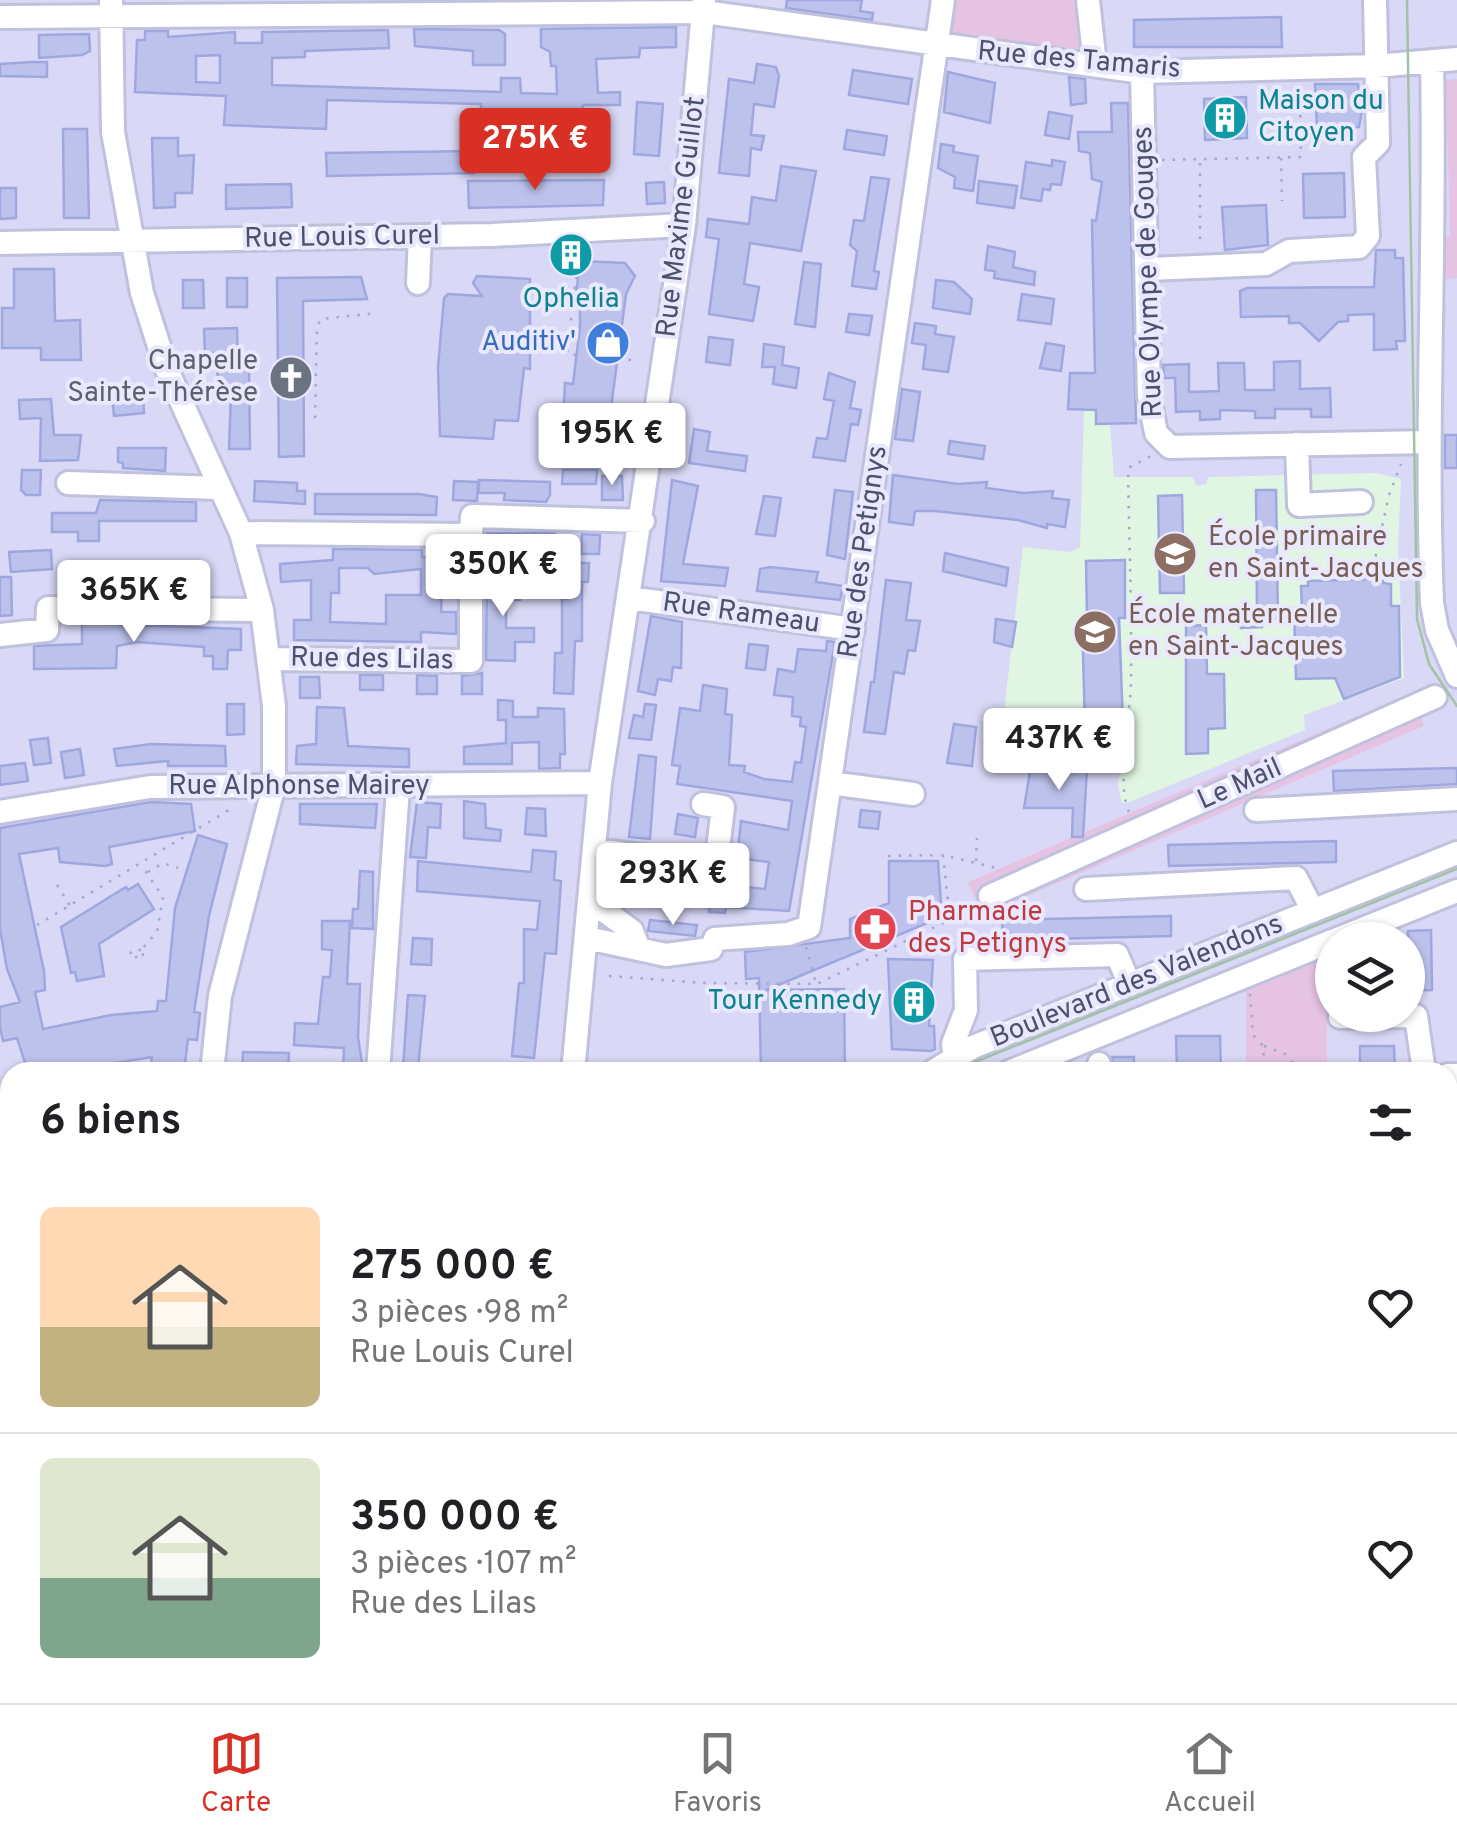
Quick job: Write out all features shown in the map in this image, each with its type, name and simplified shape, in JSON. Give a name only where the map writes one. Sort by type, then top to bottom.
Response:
[{"type":"street","points":[[0,17],[110,8],[704,6],[743,0]]},
{"type":"street","name":"Rue des Petignys","points":[[805,929],[853,630],[943,0]]},
{"type":"street","points":[[1088,0],[1095,65]]},
{"type":"street","points":[[1149,269],[1266,264],[1289,252],[1359,247],[1368,236],[1364,157],[1378,142],[1376,0]]},
{"type":"street","name":"Rue des Tamaris","points":[[704,6],[938,48],[1142,72],[1376,66],[1457,59]]},
{"type":"street","name":"Rue Maxime Guillot","points":[[573,1062],[600,783],[684,225],[704,6]]},
{"type":"street","points":[[110,8],[114,132],[131,242],[166,368],[241,533],[262,610],[268,658],[265,786],[220,996],[213,1062]]},
{"type":"street","points":[[1432,61],[1436,195],[1429,236],[1432,604],[1457,676]]},
{"type":"street","name":"Rue Olympe de Gouges","points":[[1142,72],[1150,396],[1156,434],[1170,447],[1429,442]]},
{"type":"street","name":"Rue Louis Curel","points":[[0,242],[420,236],[684,225]]},
{"type":"street","points":[[418,283],[420,236]]},
{"type":"street","points":[[1297,444],[1299,505],[1361,502]]},
{"type":"street","points":[[68,483],[219,488]]},
{"type":"street","points":[[241,533],[642,521]]},
{"type":"street","name":"Rue des Lilas","points":[[268,658],[470,661],[471,526]]},
{"type":"street","name":"Rue Rameau","points":[[629,598],[853,630]]},
{"type":"street","points":[[0,635],[47,630],[48,608],[262,610]]},
{"type":"street","name":"Le Mail","points":[[999,892],[1435,698]]},
{"type":"street","name":"Rue Alphonse Mairey","points":[[0,812],[150,787],[398,788],[600,783]]},
{"type":"street","points":[[830,783],[913,794]]},
{"type":"street","points":[[379,1062],[398,788]]},
{"type":"street","points":[[1256,810],[1457,799]]},
{"type":"street","points":[[596,850],[716,866],[723,807],[703,804]]},
{"type":"street","name":"Boulevard des Valendons","points":[[948,1062],[1457,854]]},
{"type":"street","points":[[1086,889],[1296,878],[1314,912]]},
{"type":"street","name":"Boulevard des Valendons","points":[[1379,922],[1457,891]]},
{"type":"street","points":[[591,901],[632,931],[639,949]]},
{"type":"street","points":[[587,938],[666,955],[711,950],[715,939],[805,929]]},
{"type":"street","name":"Boulevard des Valendons","points":[[1034,1062],[1315,948]]},
{"type":"street","points":[[955,1058],[954,1044],[966,1010],[965,959],[1117,955],[1130,985]]},
{"type":"street","points":[[1418,1032],[1423,1062]]},
{"type":"path","points":[[1145,160],[1301,157],[1300,68]]},
{"type":"path","points":[[1282,157],[1282,201]]},
{"type":"path","points":[[1200,159],[1200,239]]},
{"type":"path","points":[[576,354],[567,353],[582,230]]},
{"type":"path","points":[[314,418],[316,328],[321,319],[378,313]]},
{"type":"path","points":[[618,360],[631,360]]},
{"type":"path","points":[[1371,576],[1389,495],[1400,469],[1403,443]]},
{"type":"path","points":[[1137,831],[1122,784],[1130,695],[1128,468],[1170,447]]},
{"type":"path","points":[[37,924],[72,908],[265,786]]},
{"type":"path","points":[[976,861],[977,838]]},
{"type":"path","points":[[888,856],[943,855],[999,865],[999,892]]},
{"type":"path","points":[[943,855],[950,922]]},
{"type":"path","points":[[147,873],[162,863],[178,868]]},
{"type":"path","points":[[142,864],[163,898],[157,932],[142,950]]},
{"type":"path","points":[[57,885],[72,908]]},
{"type":"path","points":[[609,976],[704,983],[816,984],[966,914]]},
{"type":"path","points":[[805,929],[816,984]]},
{"type":"path","points":[[1247,976],[1253,1035],[1263,1046],[1285,1054],[1292,1062]]},
{"type":"path","points":[[1263,1046],[1264,1062]]},
{"type":"shaded area","points":[[0,0],[1457,0],[1457,1062],[0,1062]]},
{"type":"shaded area","points":[[955,0],[1075,0],[1079,49],[951,35]]},
{"type":"shaded area","points":[[1457,79],[1457,278],[1443,279],[1442,238],[1450,237],[1446,80]]},
{"type":"shaded area","points":[[1084,409],[1096,410],[1097,424],[1110,424],[1114,477],[1192,477],[1197,486],[1206,484],[1209,477],[1376,473],[1401,479],[1398,547],[1404,678],[1304,715],[1305,730],[1127,803],[1122,803],[1118,785],[1126,740],[1001,739],[1023,547],[1070,552],[1080,547]]},
{"type":"shaded area","points":[[1412,693],[1424,726],[983,915],[968,882]]},
{"type":"shaded area","points":[[1315,961],[1315,1032],[1327,1032],[1327,1062],[1246,1062],[1246,989]]},
{"type":"building","points":[[787,0],[862,0],[860,11],[873,13],[872,20],[786,8]]},
{"type":"building","points":[[1281,17],[1282,47],[1134,47],[1134,20]]},
{"type":"building","points":[[676,27],[676,47],[640,48],[639,57],[596,59],[598,93],[620,92],[620,105],[583,105],[582,136],[480,134],[481,104],[327,100],[326,129],[224,125],[226,96],[135,92],[137,40],[145,40],[145,31],[168,31],[168,37],[235,32],[235,43],[262,43],[262,32],[388,30],[389,48],[305,51],[305,57],[272,58],[272,85],[501,92],[501,78],[520,78],[521,93],[557,94],[556,66],[551,66],[550,52],[541,47],[541,29]],"holes":[[[220,55],[220,83],[196,82],[196,56]]]},
{"type":"building","points":[[414,29],[499,30],[505,34],[505,65],[473,65],[473,51],[415,46]]},
{"type":"building","points":[[89,34],[90,51],[82,55],[39,58],[39,35]]},
{"type":"building","points":[[47,62],[47,77],[0,76],[0,64]]},
{"type":"building","points":[[757,64],[776,67],[779,76],[774,107],[754,104],[751,135],[764,136],[761,150],[751,148],[749,176],[719,173],[729,79],[754,83]]},
{"type":"building","points":[[853,70],[912,79],[908,104],[849,95]]},
{"type":"building","points":[[948,72],[995,83],[990,123],[944,112]]},
{"type":"building","points":[[1069,77],[1085,79],[1086,103],[1071,105]]},
{"type":"building","points":[[1315,84],[1358,84],[1362,110],[1359,127],[1317,129]]},
{"type":"building","name":"Maison du Citoyen","points":[[1246,97],[1247,138],[1205,140],[1204,99]]},
{"type":"building","points":[[637,102],[663,104],[659,156],[634,154]]},
{"type":"building","points":[[1111,103],[1128,103],[1136,423],[1096,424],[1096,410],[1068,409],[1070,373],[1095,373],[1092,220],[1096,221],[1102,182],[1092,179],[1090,153],[1079,151],[1078,132],[1112,132]]},
{"type":"building","points":[[1049,112],[1072,116],[1069,139],[1045,135]]},
{"type":"building","points":[[63,129],[87,129],[89,218],[64,218]]},
{"type":"building","points":[[847,130],[887,136],[884,155],[844,149]]},
{"type":"building","points":[[152,138],[178,138],[178,156],[194,155],[192,193],[175,193],[175,207],[154,208]]},
{"type":"building","points":[[941,144],[954,146],[953,152],[978,156],[973,191],[954,188],[955,177],[938,168]]},
{"type":"building","points":[[475,151],[474,173],[327,176],[326,153]]},
{"type":"building","points":[[1052,160],[1065,162],[1061,185],[1051,184],[1050,190],[1043,189],[1041,201],[1021,198],[1026,162],[1052,166]]},
{"type":"building","points":[[781,166],[816,171],[801,251],[750,243],[744,284],[759,287],[753,321],[709,314],[719,239],[706,237],[708,219],[749,224],[752,197],[776,201]]},
{"type":"building","points":[[1344,173],[1345,217],[1304,218],[1303,174]]},
{"type":"building","points":[[871,177],[889,179],[874,271],[879,272],[876,289],[852,286],[857,251],[850,245],[854,220],[864,221]]},
{"type":"building","points":[[604,180],[603,205],[469,208],[468,181]]},
{"type":"building","points":[[979,181],[1017,186],[1014,208],[977,203]]},
{"type":"building","points":[[664,182],[665,203],[647,204],[646,183]]},
{"type":"building","points":[[291,184],[292,207],[226,209],[226,185]]},
{"type":"building","points":[[0,188],[16,188],[16,218],[0,219]]},
{"type":"building","points":[[1266,205],[1268,245],[1225,250],[1222,207]]},
{"type":"building","points":[[988,246],[1015,252],[1013,267],[1035,272],[1034,285],[994,278],[995,271],[985,270]]},
{"type":"building","points":[[1376,250],[1395,250],[1395,258],[1403,258],[1405,341],[1396,341],[1397,349],[1374,350],[1374,314],[1348,315],[1348,321],[1338,322],[1319,341],[1300,323],[1289,323],[1289,316],[1241,317],[1240,291],[1247,288],[1374,287]]},
{"type":"building","points":[[580,261],[625,263],[635,276],[626,294],[606,446],[562,441],[565,383],[573,384],[580,326],[580,305],[575,304]]},
{"type":"building","points":[[804,262],[821,264],[815,327],[795,324]]},
{"type":"building","points":[[14,269],[54,269],[55,321],[80,320],[81,360],[41,360],[41,348],[2,348],[2,308],[14,308]]},
{"type":"building","points":[[477,276],[530,279],[530,369],[524,368],[518,421],[495,420],[493,439],[440,436],[438,367],[444,298],[448,294],[482,296],[473,283]]},
{"type":"building","name":"Chapelle Sainte-Thérèse","points":[[361,277],[367,299],[303,301],[304,456],[279,457],[277,278]]},
{"type":"building","points":[[227,278],[247,278],[247,307],[227,307]]},
{"type":"building","points":[[183,280],[203,280],[204,308],[183,308]]},
{"type":"building","points":[[936,280],[954,282],[972,299],[970,314],[933,308]]},
{"type":"building","points":[[1022,294],[1054,299],[1051,324],[1018,320]]},
{"type":"building","points":[[849,314],[872,316],[869,335],[846,332]]},
{"type":"building","points":[[915,323],[936,326],[935,334],[954,337],[948,372],[923,369],[926,345],[912,343]]},
{"type":"building","points":[[237,328],[238,371],[249,371],[250,449],[229,449],[231,394],[218,394],[217,353],[205,353],[204,329]]},
{"type":"building","points":[[709,337],[733,340],[730,365],[706,362]]},
{"type":"building","points":[[1046,343],[1064,346],[1061,371],[1040,368]]},
{"type":"building","points":[[764,344],[784,347],[782,365],[799,368],[796,388],[773,384],[775,367],[762,367]]},
{"type":"building","points":[[1300,361],[1300,389],[1330,388],[1331,417],[1311,417],[1311,409],[1275,409],[1275,418],[1255,418],[1255,411],[1220,410],[1220,419],[1200,420],[1200,411],[1176,412],[1175,378],[1164,378],[1163,365],[1189,364],[1189,392],[1219,391],[1218,363],[1244,363],[1245,390],[1274,390],[1274,362]]},
{"type":"building","points":[[829,373],[855,382],[850,408],[861,410],[858,425],[851,424],[845,461],[813,457],[817,438],[827,439],[834,401],[824,399]]},
{"type":"building","points":[[902,389],[920,392],[913,441],[895,439]]},
{"type":"building","points":[[143,394],[144,413],[114,416],[112,397]]},
{"type":"building","points":[[51,399],[54,435],[81,435],[78,460],[40,461],[41,418],[20,419],[19,400]]},
{"type":"building","points":[[694,429],[710,432],[707,451],[747,456],[745,471],[689,463]]},
{"type":"building","points":[[1445,435],[1457,435],[1457,468],[1445,468]]},
{"type":"building","points":[[950,441],[985,446],[983,459],[948,454]]},
{"type":"building","points":[[118,448],[166,448],[165,471],[123,468],[123,463],[118,462]]},
{"type":"building","points":[[22,470],[41,470],[40,495],[26,495],[21,490]]},
{"type":"building","points":[[563,470],[597,470],[596,484],[562,484]]},
{"type":"building","points":[[893,475],[958,484],[987,482],[986,488],[1023,493],[1053,491],[1052,498],[1069,500],[1065,527],[1047,524],[1047,528],[1018,520],[935,511],[915,511],[913,525],[889,522]]},
{"type":"building","points":[[602,476],[622,476],[623,500],[602,500]]},
{"type":"building","points":[[479,480],[550,482],[550,495],[546,502],[504,500],[505,493],[479,493]]},
{"type":"building","points":[[672,480],[698,486],[683,564],[728,568],[725,586],[661,581]]},
{"type":"building","points":[[255,481],[297,483],[297,491],[305,491],[305,504],[254,501]]},
{"type":"building","points":[[454,481],[478,482],[477,501],[453,500]]},
{"type":"building","points":[[835,490],[853,492],[845,559],[827,555]]},
{"type":"building","points":[[1256,490],[1276,490],[1278,619],[1262,619],[1262,627],[1241,628],[1240,612],[1257,612]]},
{"type":"building","points":[[315,494],[437,497],[436,515],[315,514]]},
{"type":"building","points":[[1182,495],[1184,593],[1160,593],[1158,496]]},
{"type":"building","points":[[764,496],[781,498],[775,536],[756,534]]},
{"type":"building","points":[[100,500],[196,502],[196,521],[99,521],[99,541],[78,541],[78,532],[52,532],[52,513],[96,513]]},
{"type":"building","points":[[487,533],[555,533],[554,552],[486,552]]},
{"type":"building","points":[[582,534],[600,535],[599,554],[581,554]]},
{"type":"building","points":[[333,549],[422,550],[422,557],[456,558],[456,579],[442,582],[441,612],[456,612],[456,634],[421,632],[421,642],[294,640],[294,620],[311,620],[311,580],[281,582],[280,564],[333,560]],"holes":[[[339,568],[368,568],[374,574],[421,569],[421,595],[386,595],[386,624],[330,622],[331,593],[339,593]]]},
{"type":"building","points":[[51,550],[52,569],[11,572],[9,552]]},
{"type":"building","points":[[945,553],[1008,568],[1006,586],[943,571]]},
{"type":"building","points":[[1125,560],[1125,618],[1119,618],[1123,725],[1085,727],[1082,618],[1087,618],[1086,561]]},
{"type":"building","points":[[573,563],[589,563],[588,582],[582,582],[582,641],[575,641],[573,694],[554,693],[555,653],[562,653],[562,599],[567,599]]},
{"type":"building","points":[[83,567],[206,570],[205,590],[82,588]]},
{"type":"building","points":[[760,569],[818,572],[816,582],[843,586],[840,600],[757,591]]},
{"type":"building","points":[[520,576],[520,600],[506,600],[506,628],[534,628],[534,642],[515,642],[515,661],[486,660],[487,579]]},
{"type":"building","points":[[0,577],[11,577],[12,615],[0,616]]},
{"type":"building","points":[[1383,579],[1383,583],[1391,584],[1391,606],[1399,606],[1400,677],[1344,699],[1335,678],[1296,679],[1294,608],[1302,608],[1301,586],[1308,586],[1308,581]]},
{"type":"building","points":[[886,580],[911,583],[906,620],[920,621],[915,651],[908,650],[904,674],[894,672],[885,734],[864,732]]},
{"type":"building","points":[[651,616],[682,622],[681,668],[673,667],[671,681],[658,679],[655,695],[638,691]]},
{"type":"building","points":[[996,619],[1016,622],[1012,647],[994,642]]},
{"type":"building","points":[[82,623],[241,629],[241,650],[228,650],[227,669],[213,669],[213,656],[204,656],[204,647],[137,642],[117,646],[116,668],[34,669],[34,646],[82,644]]},
{"type":"building","points":[[1206,625],[1207,674],[1224,674],[1225,728],[1208,729],[1208,753],[1186,754],[1186,626]]},
{"type":"building","points":[[827,641],[835,642],[789,911],[726,907],[725,913],[709,912],[710,901],[658,894],[656,906],[638,903],[638,896],[623,894],[626,873],[765,889],[769,862],[737,858],[741,821],[788,830],[792,801],[677,784],[680,766],[672,765],[680,708],[700,711],[703,685],[727,689],[725,714],[732,715],[729,765],[745,766],[744,772],[764,779],[792,782],[795,762],[801,763],[806,727],[800,726],[801,717],[792,716],[793,697],[774,695],[778,669],[795,672],[798,649],[826,651]]},
{"type":"building","points":[[749,644],[768,646],[765,670],[746,668]]},
{"type":"building","points":[[482,673],[482,694],[462,694],[462,676]]},
{"type":"building","points":[[360,675],[383,675],[383,690],[360,690]]},
{"type":"building","points":[[417,675],[437,676],[437,694],[417,694]]},
{"type":"building","points":[[300,677],[319,677],[320,698],[300,698]]},
{"type":"building","points":[[498,700],[513,701],[513,717],[538,717],[538,708],[564,709],[565,754],[560,754],[560,768],[539,769],[539,742],[512,743],[512,764],[464,764],[464,747],[506,743],[506,720],[498,720]]},
{"type":"building","points":[[227,704],[244,704],[244,734],[227,735]]},
{"type":"building","points":[[645,704],[656,705],[651,740],[629,738],[634,715],[643,717]]},
{"type":"building","points":[[317,707],[344,708],[348,746],[409,749],[409,767],[296,764],[297,746],[316,744]]},
{"type":"building","points":[[954,724],[976,727],[972,766],[947,763]]},
{"type":"building","points":[[48,738],[51,763],[34,765],[30,740]]},
{"type":"building","points":[[151,744],[225,746],[226,766],[168,766],[168,761],[117,766],[114,749]]},
{"type":"building","points":[[80,749],[84,775],[65,778],[61,752]]},
{"type":"building","points":[[639,755],[656,757],[650,839],[629,837]]},
{"type":"building","points":[[25,763],[28,781],[0,785],[0,766]]},
{"type":"building","points":[[1031,765],[1046,765],[1046,770],[1087,769],[1083,837],[1072,837],[1073,808],[1024,808]]},
{"type":"building","points":[[1457,768],[1457,784],[1334,791],[1333,771]]},
{"type":"building","points":[[464,801],[485,804],[486,828],[501,830],[500,841],[464,838]]},
{"type":"building","points":[[151,802],[191,804],[195,831],[109,847],[112,864],[60,862],[58,848],[19,854],[44,971],[45,990],[35,992],[43,1029],[111,1015],[157,1011],[158,1001],[166,1001],[175,908],[198,835],[227,844],[209,916],[194,1012],[200,1013],[197,1040],[188,1039],[185,1062],[151,1062],[152,1057],[121,1062],[25,1062],[17,1038],[3,1041],[0,1007],[20,1002],[7,969],[0,929],[0,828]]},
{"type":"building","points":[[417,802],[441,804],[440,828],[428,827],[426,858],[410,857]]},
{"type":"building","points":[[300,804],[377,804],[375,828],[300,824]]},
{"type":"building","points":[[527,808],[545,809],[546,836],[525,834]]},
{"type":"building","points":[[861,810],[880,812],[878,829],[859,827]]},
{"type":"building","points":[[678,814],[698,818],[695,837],[675,834]]},
{"type":"building","points":[[1336,841],[1336,862],[1169,866],[1168,845]]},
{"type":"building","points":[[533,850],[556,852],[554,880],[561,881],[556,954],[545,953],[534,1058],[512,1056],[519,983],[524,983],[524,929],[537,930],[540,901],[417,891],[418,861],[531,872]]},
{"type":"building","points":[[889,861],[938,861],[942,917],[766,990],[844,989],[845,1062],[761,1062],[759,978],[746,979],[745,952],[850,938],[850,919],[889,903]]},
{"type":"building","points":[[360,871],[373,872],[373,929],[352,928],[353,909],[358,909]]},
{"type":"building","points":[[138,884],[154,909],[99,944],[104,976],[77,981],[75,972],[71,973],[61,927],[126,887],[128,890]]},
{"type":"building","points":[[1171,916],[1171,936],[1003,940],[1002,920]]},
{"type":"building","points":[[650,920],[697,925],[695,936],[648,931]]},
{"type":"building","points":[[322,921],[350,921],[347,984],[360,984],[358,1037],[362,1062],[343,1062],[344,1048],[294,1045],[295,1023],[318,1024],[323,977],[330,977],[332,950],[322,949]]},
{"type":"building","points":[[1425,930],[1431,930],[1432,990],[1425,990]]},
{"type":"building","points":[[413,938],[432,939],[431,965],[411,964]]},
{"type":"building","name":"Tour Kennedy","points":[[888,959],[933,960],[929,1026],[934,1026],[935,1049],[931,1051],[892,1049]]},
{"type":"building","points":[[408,995],[425,996],[419,1062],[403,1062]]},
{"type":"building","points":[[1176,1036],[1220,1036],[1221,1062],[1177,1062]]},
{"type":"building","points":[[1360,1046],[1394,1046],[1395,1062],[1360,1062]]},
{"type":"building","points":[[243,1052],[289,1053],[289,1062],[242,1062]]},
{"type":"building","points":[[1112,1057],[1134,1057],[1134,1062],[1113,1062]]},
{"type":"tram line","points":[[1407,0],[1417,619],[1429,664],[1457,706]]},
{"type":"tram line","points":[[975,1062],[1457,869]]},
{"type":"place","name":"Maison du Citoyen","points":[[1225,118]]},
{"type":"place","name":"Ophelia","points":[[571,255]]},
{"type":"place","name":"Auditiv'","points":[[608,343]]},
{"type":"place","name":"Chapelle Sainte-Thérèse","points":[[291,378]]},
{"type":"place","name":"École primaire en Saint-Jacques","points":[[1175,554]]},
{"type":"place","name":"École maternelle en Saint-Jacques","points":[[1095,632]]},
{"type":"place","name":"Pharmacie des Petignys","points":[[875,929]]},
{"type":"place","name":"Tour Kennedy","points":[[914,1002]]}]
